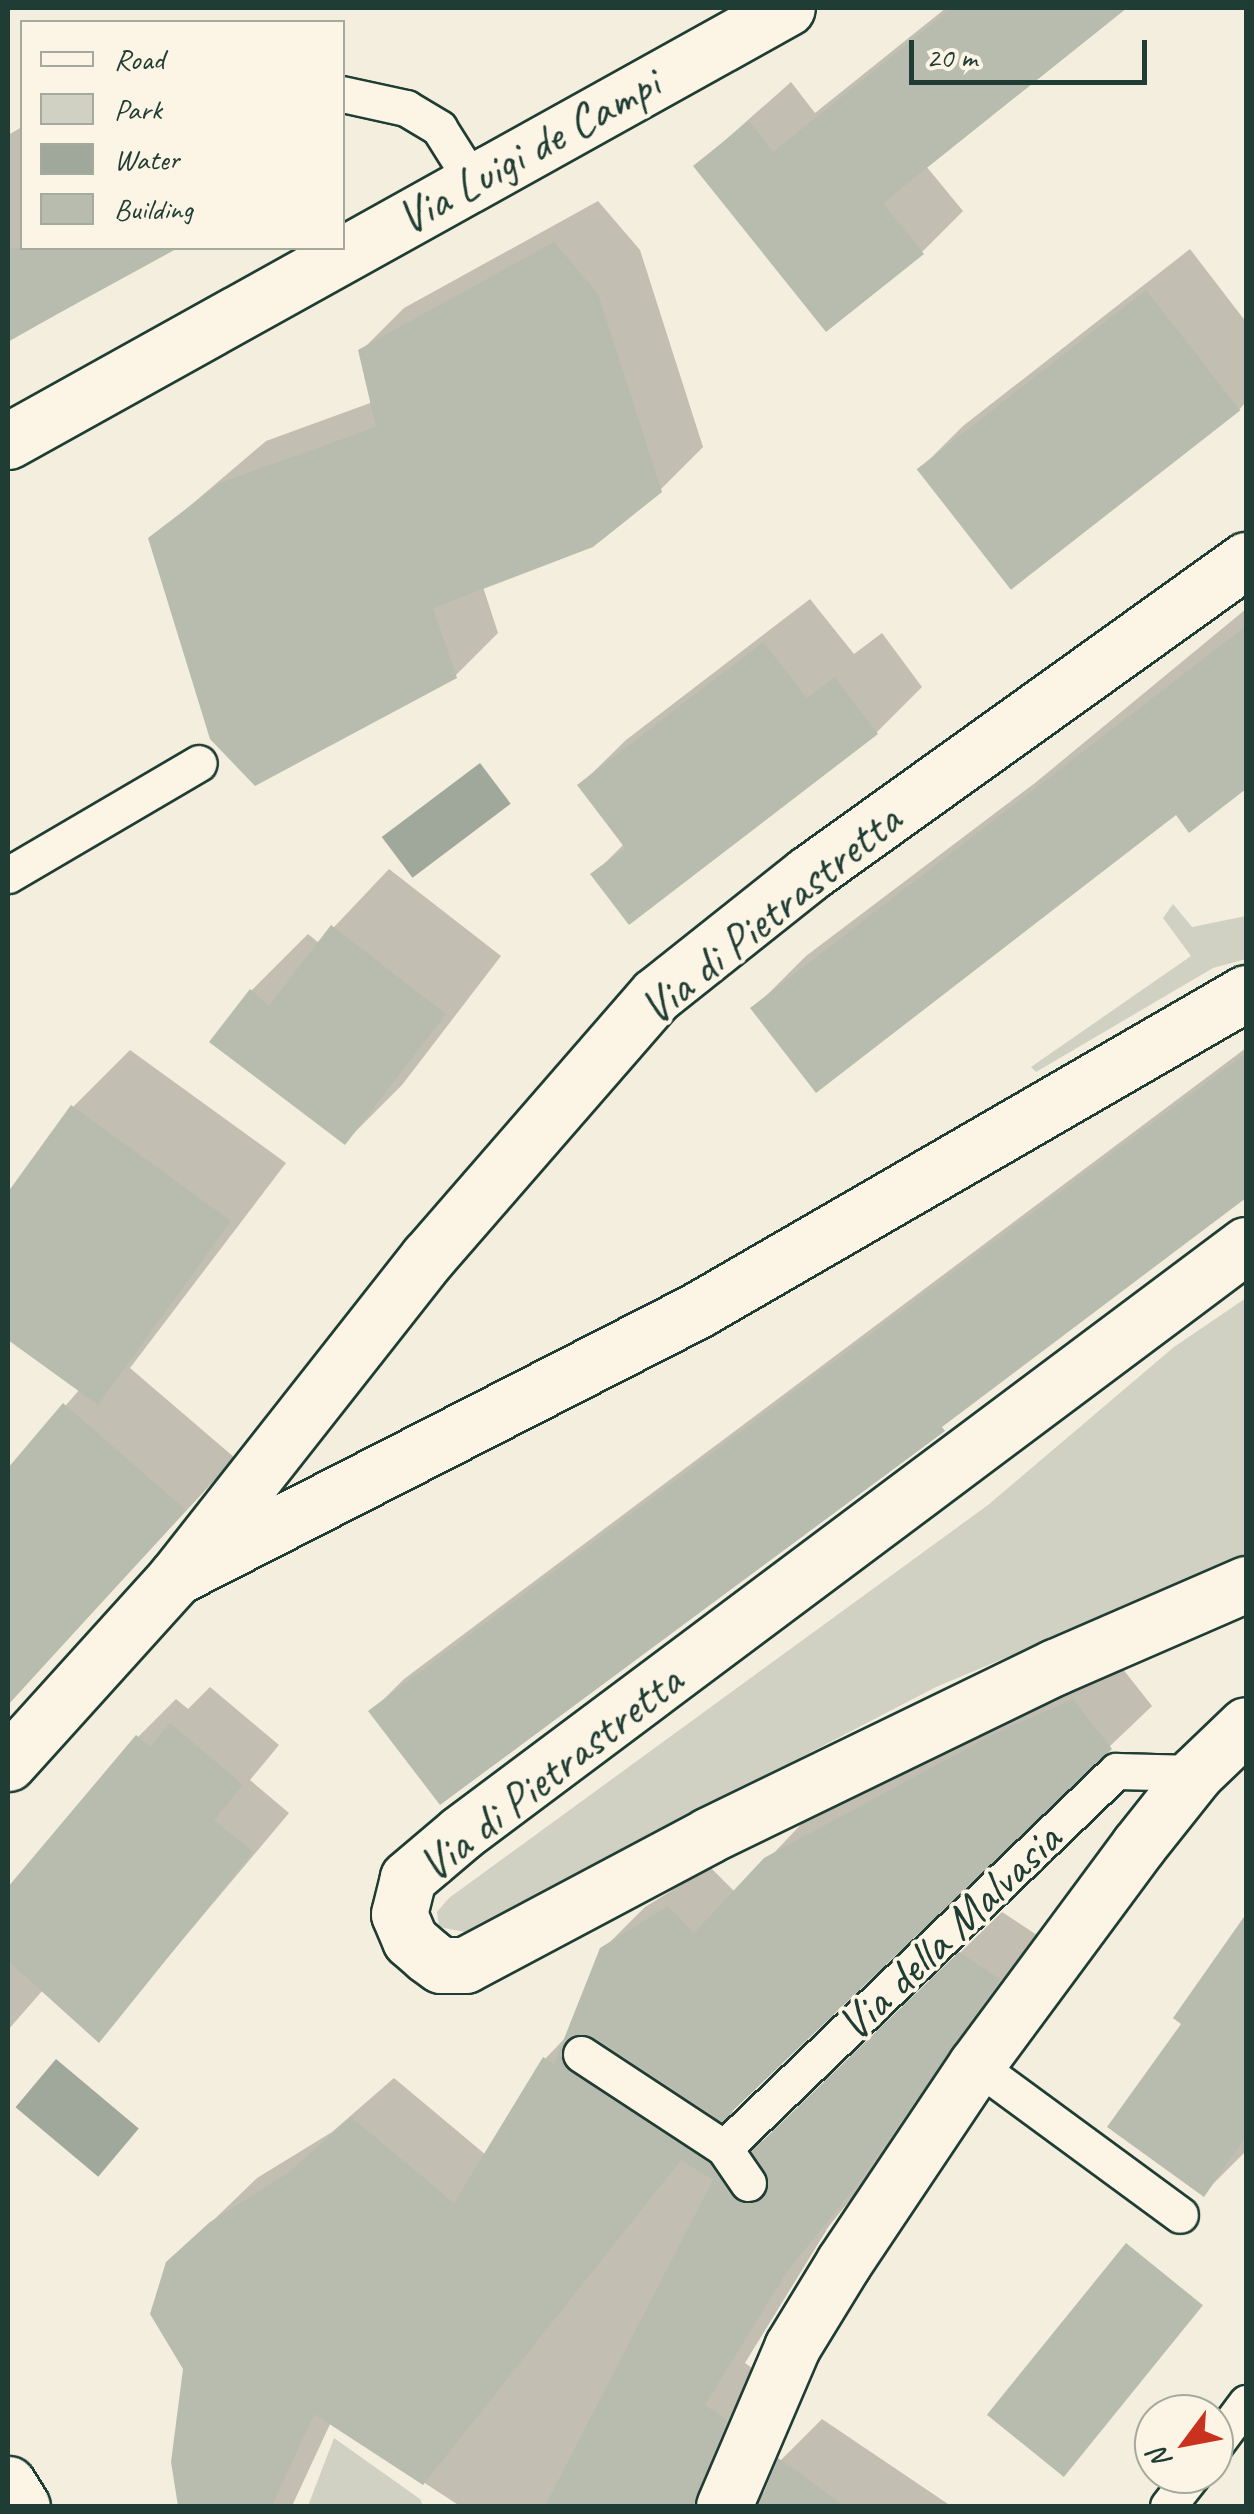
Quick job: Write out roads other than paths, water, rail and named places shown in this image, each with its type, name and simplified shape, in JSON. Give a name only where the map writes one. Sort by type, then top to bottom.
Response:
[{"type":"street","name":"Via Luigi de Campi","points":[[8,441],[787,8]]},
{"type":"street","name":"Via di Pietrastretta","points":[[8,1763],[176,1578],[428,1258],[656,994],[808,874],[1246,560]]},
{"type":"street","name":"Via di Pietrastretta","points":[[176,1578],[696,1311],[1246,993]]},
{"type":"street","name":"Via di Pietrastretta","points":[[1246,1245],[460,1833],[408,1878],[399,1914],[410,1940],[428,1955],[441,1964],[465,1965],[761,1810],[1054,1667],[1246,1584]]},
{"type":"street","name":"Via della Malvasia","points":[[724,2506],[792,2347],[976,2065],[1196,1773],[1246,1725]]},
{"type":"street","points":[[8,2484],[22,2506]]},
{"type":"lane","points":[[345,95],[406,108],[439,128],[472,182]]},
{"type":"lane","points":[[8,876],[198,763]]},
{"type":"lane","name":"Via della Malvasia","points":[[724,2148],[1116,1770],[1196,1773]]},
{"type":"lane","points":[[581,2054],[724,2148],[748,2183]]},
{"type":"lane","points":[[976,2065],[1180,2215]]},
{"type":"water","points":[[480,763],[511,804],[412,878],[382,837]]},
{"type":"water","points":[[56,2059],[139,2128],[98,2177],[16,2107]]}]
